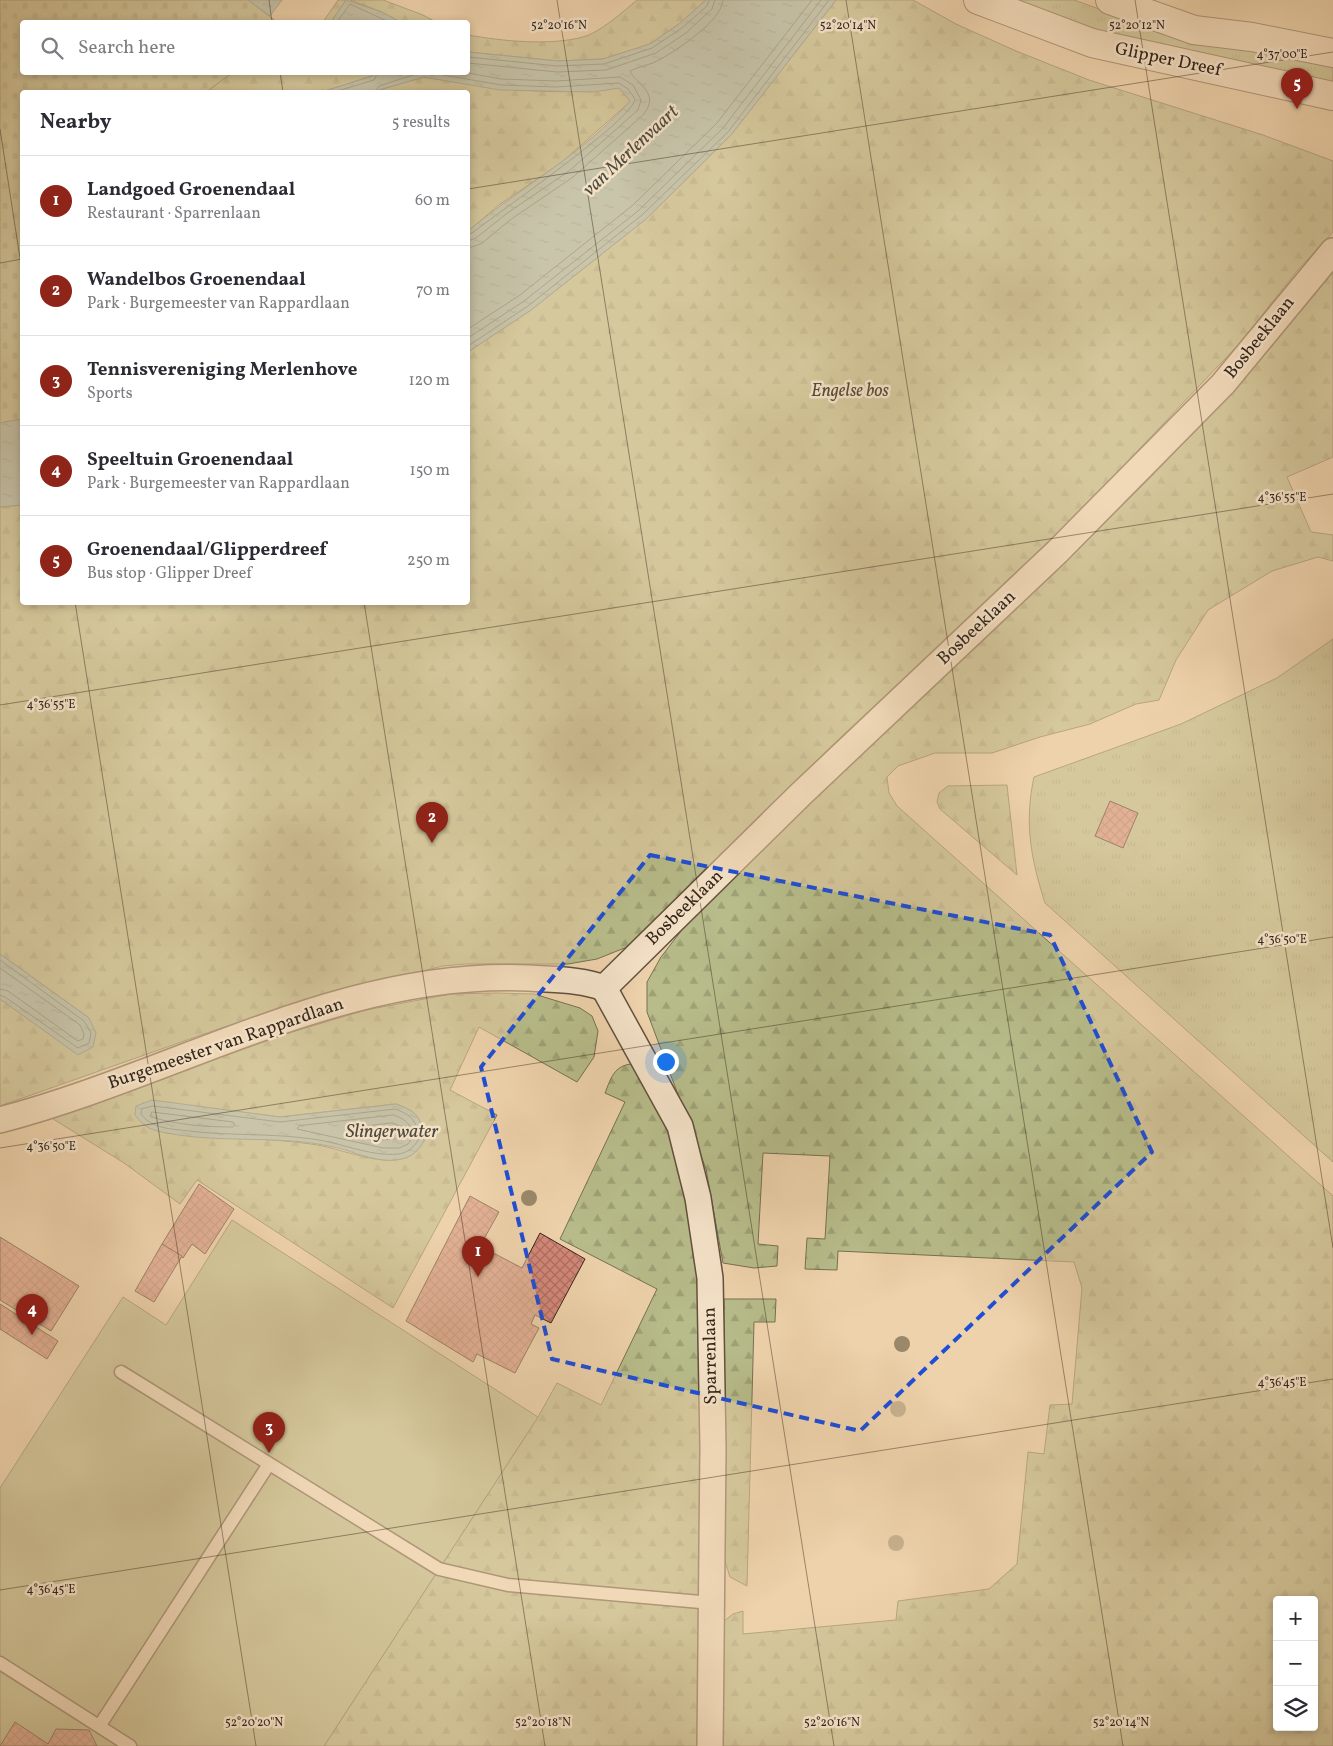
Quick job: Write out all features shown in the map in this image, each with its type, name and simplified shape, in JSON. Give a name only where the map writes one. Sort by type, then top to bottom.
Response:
[{"type":"street","name":"Glipper Dreef","points":[[978,0],[1092,44],[1333,96]]},
{"type":"street","name":"Glipper Dreef","points":[[1110,0],[1167,22],[1194,30],[1252,38],[1333,53]]},
{"type":"street","name":"Bosbeeklaan","points":[[604,988],[801,794],[1057,552],[1223,384],[1333,251]]},
{"type":"street","name":"Burgemeester van Rappardlaan","points":[[3,1119],[189,1056],[266,1026],[421,983],[494,976],[586,982],[604,988]]},
{"type":"street","name":"Sparrenlaan","points":[[604,988],[680,1126],[698,1198],[710,1278],[712,1603],[710,1746]]},
{"type":"lane","points":[[122,1372],[439,1569],[508,1585],[712,1603]]},
{"type":"lane","points":[[100,1725],[269,1464]]},
{"type":"lane","points":[[0,1663],[100,1725],[130,1746]]},
{"type":"highlighted area","points":[[650,855],[1050,935],[1152,1152],[860,1431],[552,1359],[481,1067]]},
{"type":"green space","points":[[0,0],[248,0],[274,20],[20,20],[20,75],[229,75],[209,90],[20,90],[20,419],[0,423]]},
{"type":"green space","points":[[338,0],[346,0],[332,20],[324,20]]},
{"type":"green space","points":[[350,0],[383,0],[432,20],[396,20],[382,12]]},
{"type":"green space","points":[[637,0],[706,0],[679,24],[650,44],[603,59],[558,61],[470,52],[470,35],[510,41],[541,42],[570,40],[589,35]]},
{"type":"green space","name":"Engelse bos","points":[[836,0],[913,0],[956,24],[1016,51],[1089,80],[1263,135],[1333,161],[1333,232],[1297,271],[1239,344],[1049,544],[843,735],[747,828],[658,920],[627,947],[597,959],[568,964],[465,964],[443,966],[348,989],[221,1028],[0,1106],[0,999],[78,1054],[89,1018],[0,954],[0,507],[20,505],[20,605],[470,605],[470,351],[531,310],[646,219],[731,135]]},
{"type":"green space","points":[[1006,0],[1074,0],[1186,40],[1333,64],[1333,83],[1153,48]]},
{"type":"green space","points":[[229,75],[372,75],[328,90],[209,90]]},
{"type":"green space","points":[[424,77],[521,90],[570,92],[619,88],[631,101],[562,162],[499,205],[470,229],[470,90],[379,90]]},
{"type":"green space","points":[[1333,268],[1333,457],[1287,477],[1311,532],[1333,535],[1333,561],[1318,557],[1272,571],[1208,610],[1176,660],[1159,700],[1136,704],[1090,724],[1040,737],[992,753],[935,753],[898,766],[887,777],[889,793],[897,806],[1333,1196],[1333,1746],[722,1746],[724,1621],[733,1614],[743,1611],[743,1634],[896,1620],[898,1601],[989,1589],[1017,1564],[1028,1452],[1044,1454],[1050,1405],[1072,1404],[1082,1288],[1074,1262],[838,1251],[837,1270],[805,1269],[807,1238],[825,1239],[830,1156],[763,1153],[758,1244],[778,1246],[777,1266],[754,1268],[723,1263],[706,1169],[647,1012],[647,982],[661,957],[691,918],[715,893],[1063,564],[1234,391],[1294,312]]},
{"type":"green space","points":[[1333,639],[1333,1162],[1045,903],[1036,871],[1029,825],[1034,777],[1181,724],[1277,678]]},
{"type":"green space","points":[[1007,785],[1017,875],[940,809],[937,802],[939,793],[948,786]]},
{"type":"green space","points":[[451,994],[534,994],[580,1008],[592,1016],[598,1031],[594,1057],[577,1082],[479,1027],[450,1090],[497,1115],[393,1308],[197,1180],[180,1204],[124,1163],[50,1117],[292,1032],[366,1010]],"holes":[[[152,1101],[280,1117],[396,1104],[417,1116],[420,1121],[424,1141],[412,1155],[405,1158],[380,1160],[322,1146],[293,1142],[166,1133]]]},
{"type":"green space","points":[[631,1064],[640,1072],[672,1137],[699,1259],[702,1395],[698,1746],[324,1746],[538,1417],[557,1383],[601,1405],[657,1289],[560,1239],[625,1102],[605,1093],[609,1082],[617,1070]]},
{"type":"green space","points":[[232,1220],[538,1417],[324,1746],[0,1746],[0,1488],[123,1297],[166,1325]]},
{"type":"green space","points":[[724,1299],[776,1299],[775,1322],[754,1322],[747,1586],[730,1577],[724,1558]]},
{"type":"water","points":[[248,0],[282,0],[270,16]]},
{"type":"water","points":[[346,0],[382,12],[396,20],[332,20]]},
{"type":"water","name":"van Merlenvaart","points":[[706,0],[836,0],[731,135],[646,219],[531,310],[470,351],[470,229],[593,137],[630,101],[619,88],[593,92],[500,90],[424,77],[379,90],[328,90],[372,75],[470,75],[470,52],[558,61],[603,59],[650,44],[679,24]]},
{"type":"water","points":[[20,419],[20,505],[0,507],[0,423]]},
{"type":"water","points":[[0,954],[89,1018],[96,1033],[93,1047],[78,1055],[0,999]]},
{"type":"water","name":"Slingerwater","points":[[152,1100],[280,1117],[396,1104],[417,1116],[420,1121],[424,1141],[409,1157],[385,1160],[338,1148],[295,1141],[209,1138],[167,1133],[149,1128],[135,1115],[136,1106]]},
{"type":"building","points":[[1110,801],[1138,813],[1123,848],[1095,836]]},
{"type":"building","points":[[199,1184],[234,1209],[205,1254],[192,1244],[183,1258],[162,1244]]},
{"type":"building","points":[[470,1196],[499,1212],[480,1246],[522,1268],[540,1233],[585,1259],[551,1323],[535,1315],[531,1324],[539,1328],[515,1373],[477,1354],[473,1362],[406,1321]]},
{"type":"building","points":[[0,1237],[79,1286],[51,1331],[0,1300]]},
{"type":"building","points":[[162,1244],[182,1256],[154,1302],[135,1291]]},
{"type":"building","points":[[0,1304],[58,1341],[47,1359],[0,1329]]},
{"type":"building","points":[[15,1722],[48,1744],[56,1729],[89,1730],[97,1746],[0,1746]]},
{"type":"place","name":"Groenendaal/Glipperdreef","points":[[1297,109]]},
{"type":"place","name":"Wandelbos Groenendaal","points":[[432,843]]},
{"type":"place","name":"Landgoed Groenendaal","points":[[478,1277]]},
{"type":"place","name":"Speeltuin Groenendaal","points":[[32,1335]]},
{"type":"place","name":"Tennisvereniging Merlenhove","points":[[269,1453]]}]
